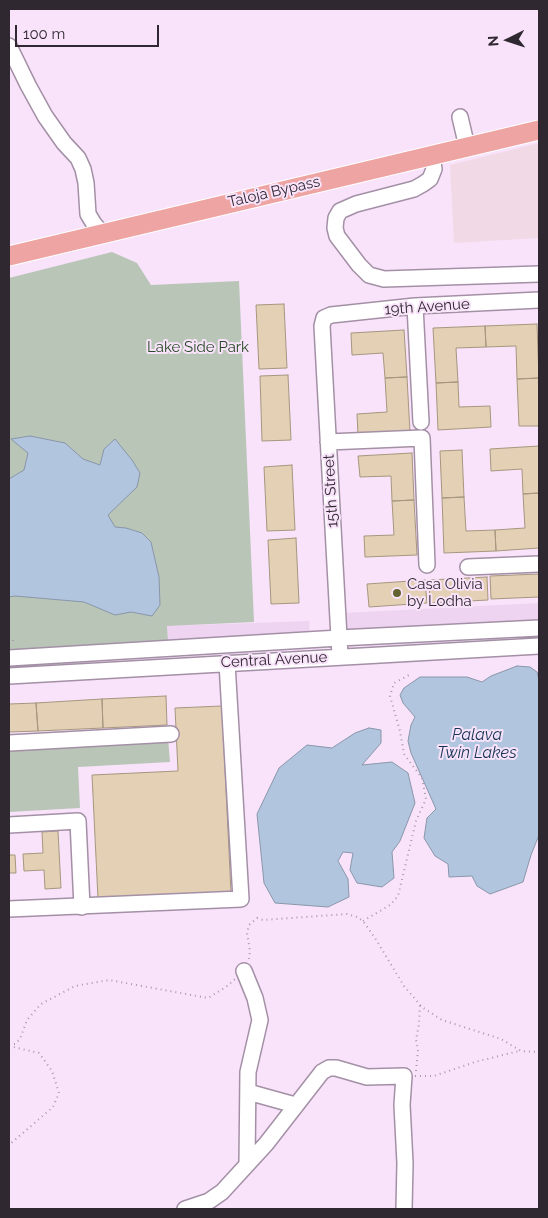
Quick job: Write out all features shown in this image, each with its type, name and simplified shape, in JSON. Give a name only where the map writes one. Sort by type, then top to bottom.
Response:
[{"type":"main road","name":"Taloja Bypass","points":[[9,256],[539,130]]},
{"type":"street","points":[[9,46],[45,116],[64,143],[78,158],[86,183],[88,214],[102,233]]},
{"type":"street","points":[[460,117],[467,147]]},
{"type":"street","points":[[432,155],[434,170],[430,179],[423,184],[414,189],[356,204],[340,211],[336,218],[335,228],[337,236],[359,265],[369,275],[384,279],[539,274]]},
{"type":"street","name":"19th Avenue","points":[[322,326],[324,318],[331,314],[415,306],[539,300]]},
{"type":"street","points":[[415,306],[421,422]]},
{"type":"street","name":"15th Street","points":[[322,326],[340,656]]},
{"type":"street","points":[[328,442],[422,438],[427,565]]},
{"type":"street","points":[[468,567],[539,564]]},
{"type":"street","name":"Central Avenue","points":[[9,658],[539,628]]},
{"type":"street","name":"Central Avenue","points":[[9,676],[539,646]]},
{"type":"street","points":[[9,909],[241,899],[228,663]]},
{"type":"street","points":[[9,743],[171,734]]},
{"type":"street","points":[[9,825],[78,821],[82,907]]},
{"type":"street","points":[[244,971],[255,998],[260,1020],[248,1072],[247,1164]]},
{"type":"street","points":[[185,1209],[208,1201],[222,1192],[266,1144],[322,1072],[329,1068],[336,1068],[367,1077],[409,1076],[402,1105],[405,1163],[404,1209]]},
{"type":"street","points":[[248,1092],[295,1105]]},
{"type":"path","points":[[363,921],[390,905],[398,896],[416,822],[426,800],[422,778],[404,754],[400,731],[390,696],[394,684],[412,674]]},
{"type":"path","points":[[9,1045],[15,1044],[20,1039],[27,1020],[41,1004],[75,986],[108,980],[208,998],[226,987],[244,971],[250,951],[247,933],[249,925],[256,918],[263,920],[347,914],[363,921],[404,986],[420,1004],[442,1020],[501,1039],[521,1051]]},
{"type":"path","points":[[409,1076],[418,1066],[416,1040],[420,1004]]},
{"type":"path","points":[[9,1045],[39,1053],[52,1071],[59,1093],[53,1107],[9,1145]]},
{"type":"path","points":[[409,1076],[434,1076],[476,1062],[521,1051],[539,1052]]},
{"type":"shaded area","points":[[539,143],[539,238],[454,243],[450,165]]},
{"type":"shaded area","points":[[539,603],[539,624],[344,635],[343,613]]},
{"type":"shaded area","points":[[309,621],[310,636],[168,642],[167,626]]},
{"type":"green space","name":"Lake Side Park","points":[[112,252],[137,263],[151,285],[239,281],[254,622],[167,626],[168,642],[9,651],[9,278]]},
{"type":"green space","points":[[168,738],[170,762],[78,767],[80,808],[9,812],[9,746]]},
{"type":"water","points":[[30,436],[65,443],[83,459],[100,465],[104,449],[115,439],[132,460],[140,473],[137,487],[108,515],[115,527],[142,533],[151,542],[159,577],[160,605],[152,616],[131,612],[115,615],[84,602],[9,597],[9,479],[24,470],[28,453],[11,439]]},
{"type":"water","name":"Palava Twin Lakes","points":[[517,666],[530,667],[537,672],[539,680],[539,835],[523,882],[490,894],[477,886],[472,876],[449,877],[448,864],[435,856],[424,838],[427,818],[436,809],[411,753],[408,741],[411,725],[415,717],[403,703],[400,695],[404,688],[420,677],[467,677],[482,682],[491,676]]},
{"type":"water","name":"Palava Twin Lakes","points":[[369,728],[381,730],[381,743],[362,765],[392,762],[408,773],[415,803],[400,841],[392,852],[394,878],[382,887],[357,883],[350,870],[353,853],[343,852],[338,861],[348,879],[349,897],[328,907],[275,903],[264,883],[257,814],[279,768],[307,745],[332,748],[355,733]]},
{"type":"building","points":[[284,304],[287,368],[259,369],[256,305]]},
{"type":"building","points":[[537,324],[539,378],[517,379],[516,346],[486,347],[485,326]]},
{"type":"building","points":[[485,326],[486,347],[456,348],[458,382],[436,383],[433,328]]},
{"type":"building","points":[[404,330],[407,377],[385,378],[383,353],[352,355],[351,333]]},
{"type":"building","points":[[288,375],[291,440],[262,441],[260,376]]},
{"type":"building","points":[[407,377],[410,432],[358,435],[357,414],[387,412],[385,378]]},
{"type":"building","points":[[539,378],[539,426],[519,426],[517,379]]},
{"type":"building","points":[[458,382],[459,407],[490,406],[491,427],[438,430],[436,383]]},
{"type":"building","points":[[539,446],[539,493],[523,494],[522,469],[491,471],[490,449]]},
{"type":"building","points":[[462,450],[464,497],[442,498],[440,451]]},
{"type":"building","points":[[412,453],[414,500],[392,501],[391,476],[360,477],[358,456]]},
{"type":"building","points":[[292,465],[295,530],[267,531],[264,467]]},
{"type":"building","points":[[539,493],[539,548],[496,551],[495,530],[525,528],[523,494]]},
{"type":"building","points":[[464,497],[466,531],[495,530],[496,551],[444,553],[442,498]]},
{"type":"building","points":[[414,500],[417,555],[365,557],[364,536],[394,535],[392,501]]},
{"type":"building","points":[[296,538],[299,603],[271,604],[268,540]]},
{"type":"building","name":"Casa Olivia by Lodha","points":[[539,574],[539,597],[491,599],[490,576]]},
{"type":"building","name":"Casa Olivia by Lodha","points":[[487,577],[488,600],[430,603],[429,580]]},
{"type":"building","name":"Casa Olivia by Lodha","points":[[425,580],[427,603],[369,607],[367,584]]},
{"type":"building","points":[[166,696],[167,725],[103,728],[102,699]]},
{"type":"building","points":[[102,699],[103,728],[38,731],[36,703]]},
{"type":"building","points":[[36,703],[38,731],[9,732],[9,704]]},
{"type":"building","points":[[222,706],[231,893],[98,899],[92,775],[178,771],[175,708]]},
{"type":"building","points":[[58,831],[61,888],[45,889],[44,870],[24,871],[23,854],[43,853],[42,832]]},
{"type":"building","points":[[9,855],[15,855],[16,873],[9,873]]},
{"type":"place","name":"Casa Olivia by Lodha","points":[[397,593]]}]
